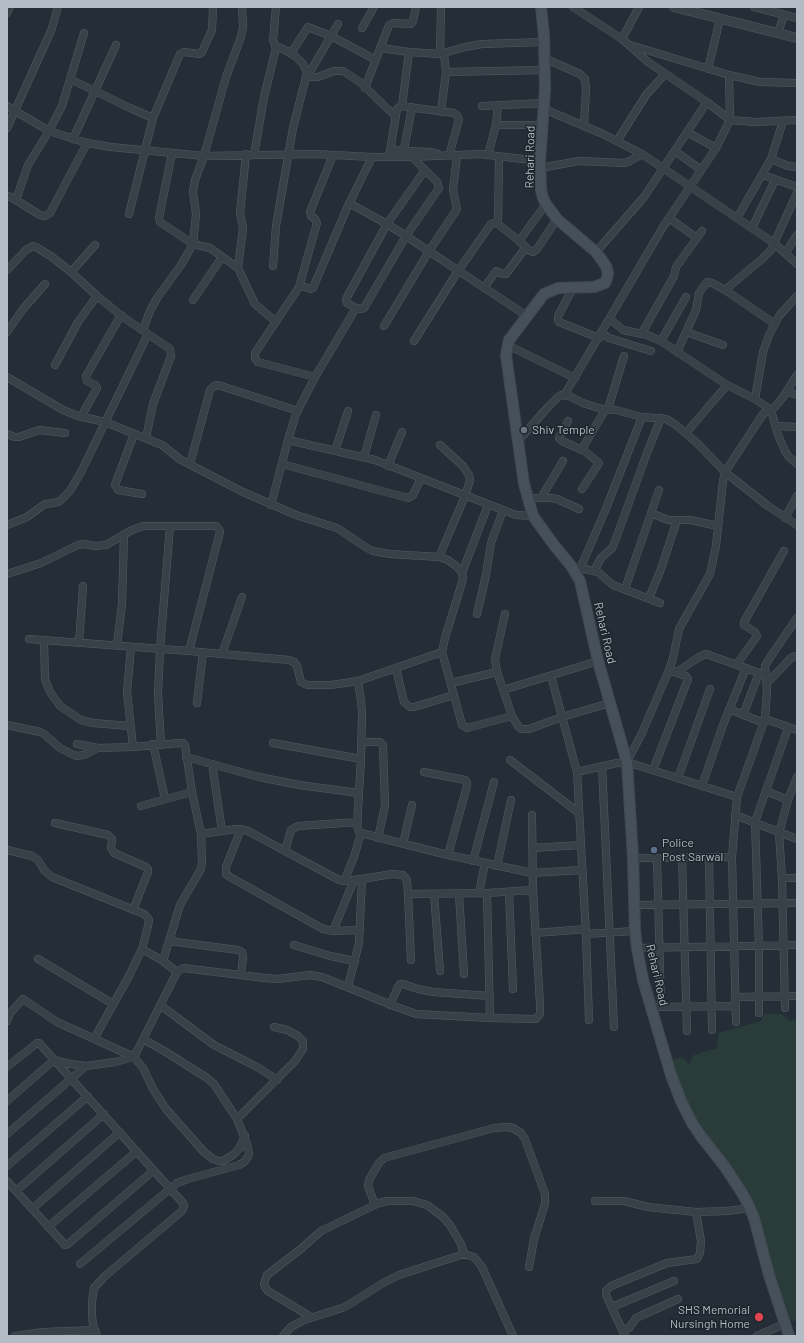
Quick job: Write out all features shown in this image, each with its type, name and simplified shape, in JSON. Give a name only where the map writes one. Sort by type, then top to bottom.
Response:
[{"type":"main road","name":"Rehari Road","points":[[541,7],[545,70],[540,190],[546,204],[557,219],[596,252],[606,266],[608,273],[605,282],[594,287],[558,288],[544,294],[512,336],[507,345],[506,355],[524,484],[533,516],[572,567],[579,572],[598,661],[627,762],[637,948],[640,965],[656,1008],[671,1075],[684,1107],[700,1135],[736,1183],[750,1208],[784,1324],[789,1336]]},
{"type":"street","points":[[7,12],[10,7]]},
{"type":"street","points":[[7,128],[51,31],[58,7]]},
{"type":"street","points":[[128,214],[153,118],[180,54],[184,52],[201,54],[213,27],[213,7]]},
{"type":"street","points":[[7,525],[27,517],[45,504],[54,503],[63,499],[70,491],[81,472],[145,332],[157,298],[181,265],[193,244],[196,214],[193,192],[195,180],[204,156],[219,100],[242,34],[242,7]]},
{"type":"street","points":[[276,7],[273,40],[276,46],[291,53],[303,64],[307,70],[307,77]]},
{"type":"street","points":[[362,28],[374,7]]},
{"type":"street","points":[[366,88],[389,25],[392,23],[411,24],[416,7]]},
{"type":"street","points":[[440,7],[442,54],[446,72],[441,112]]},
{"type":"street","points":[[573,7],[625,42],[648,62],[707,102],[730,120],[756,122],[797,120]]},
{"type":"street","points":[[625,42],[639,7]]},
{"type":"street","points":[[674,7],[695,10],[720,19],[797,38]]},
{"type":"street","points":[[754,7],[797,18]]},
{"type":"street","points":[[778,33],[784,15]]},
{"type":"street","points":[[708,69],[720,19]]},
{"type":"street","points":[[273,266],[276,226],[294,123],[307,77],[338,24]]},
{"type":"street","points":[[291,53],[308,27],[331,36],[376,60]]},
{"type":"street","points":[[16,200],[28,165],[49,131],[62,106],[84,32]]},
{"type":"street","points":[[381,48],[409,52],[442,54],[465,47],[482,44],[544,42]]},
{"type":"street","points":[[625,42],[728,75],[760,82],[797,83]]},
{"type":"street","points":[[73,139],[116,45]]},
{"type":"street","points":[[254,155],[264,97],[276,46]]},
{"type":"street","points":[[402,106],[409,52]]},
{"type":"street","points":[[544,58],[580,74],[585,79],[586,89],[584,126]]},
{"type":"street","points":[[446,72],[545,70]]},
{"type":"street","points":[[307,77],[318,77],[334,71],[343,71],[366,88],[396,117]]},
{"type":"street","points":[[617,141],[646,95],[665,74]]},
{"type":"street","points":[[518,441],[558,397],[565,394],[669,218],[716,148],[730,120],[728,75]]},
{"type":"street","points":[[70,79],[153,118]]},
{"type":"street","points":[[596,252],[644,197],[707,102]]},
{"type":"street","points":[[488,155],[496,125],[498,105]]},
{"type":"street","points":[[7,106],[49,131],[87,143],[172,153],[204,156],[246,154],[372,157],[404,150],[430,152],[446,156]]},
{"type":"street","points":[[389,153],[398,107],[402,106],[454,113],[459,117],[446,156]]},
{"type":"street","points":[[482,106],[544,106],[617,141],[642,154],[738,218],[786,252],[797,264]]},
{"type":"street","points":[[404,150],[412,108]]},
{"type":"street","points":[[738,218],[771,159],[783,121]]},
{"type":"street","points":[[496,125],[543,125]]},
{"type":"street","points":[[687,132],[716,148]]},
{"type":"street","points":[[7,196],[40,215],[47,215],[50,213],[87,143]]},
{"type":"street","points":[[675,151],[701,170]]},
{"type":"street","points":[[172,153],[159,218],[162,224],[193,244],[210,248],[238,268],[255,304],[276,322]]},
{"type":"street","points":[[389,153],[412,157],[488,155],[540,165],[579,161],[624,163],[642,154]]},
{"type":"street","points":[[238,268],[243,228],[240,214],[246,154]]},
{"type":"street","points":[[315,377],[258,362],[256,360],[255,353],[299,287],[317,223],[311,216],[310,212],[333,155]]},
{"type":"street","points":[[384,326],[429,251],[457,209],[453,190],[457,156]]},
{"type":"street","points":[[299,287],[313,288],[349,203],[372,157]]},
{"type":"street","points":[[412,157],[425,170],[437,182],[439,188],[406,236],[364,308],[356,308],[347,303],[346,299],[386,224],[425,170]]},
{"type":"street","points":[[498,224],[499,157]]},
{"type":"street","points":[[771,159],[788,166],[797,167]]},
{"type":"street","points":[[762,176],[797,187]]},
{"type":"street","points":[[752,228],[775,180]]},
{"type":"street","points":[[725,290],[762,260],[774,243],[797,193]]},
{"type":"street","points":[[349,203],[406,236],[527,316]]},
{"type":"street","points":[[519,241],[546,204]]},
{"type":"street","points":[[669,218],[697,238]]},
{"type":"street","points":[[414,341],[458,271],[488,227],[494,223],[498,224],[530,251],[535,251],[557,219]]},
{"type":"street","points":[[642,333],[674,276],[676,267],[702,231]]},
{"type":"street","points":[[786,252],[797,234]]},
{"type":"street","points":[[72,272],[95,245]]},
{"type":"street","points":[[7,270],[26,250],[33,246],[36,247],[52,256],[72,272],[97,296],[121,315],[170,349],[171,356],[153,404],[146,438]]},
{"type":"street","points":[[484,288],[496,272],[506,274],[526,247]]},
{"type":"street","points":[[193,300],[222,257]]},
{"type":"street","points":[[677,352],[696,310],[699,294],[705,284],[710,282],[725,290],[775,324]]},
{"type":"street","points":[[7,332],[23,309],[45,284]]},
{"type":"street","points":[[573,288],[558,316],[559,322],[651,351]]},
{"type":"street","points":[[55,365],[78,322],[97,296]]},
{"type":"street","points":[[755,399],[763,352],[769,335],[785,309],[797,296]]},
{"type":"street","points":[[661,341],[686,297]]},
{"type":"street","points":[[271,505],[288,440],[298,411],[315,377],[356,308]]},
{"type":"street","points":[[81,417],[97,388],[95,385],[86,381],[86,376],[121,315]]},
{"type":"street","points":[[610,319],[623,330],[642,333],[661,341],[726,385],[755,399],[771,410],[785,452],[792,461],[797,464]]},
{"type":"street","points":[[686,332],[722,345]]},
{"type":"street","points":[[507,345],[575,378]]},
{"type":"street","points":[[582,450],[583,446],[607,409],[624,356]]},
{"type":"street","points":[[627,762],[672,671],[679,629],[710,574],[714,558],[725,472],[763,414],[773,409],[797,375]]},
{"type":"street","points":[[7,377],[63,410],[81,417],[104,422],[162,445],[181,460],[271,505],[296,515],[337,528],[367,548],[390,554],[439,557],[448,560],[462,573]]},
{"type":"street","points":[[190,464],[210,390],[214,386],[218,385],[298,411]]},
{"type":"street","points":[[686,433],[726,385]]},
{"type":"street","points":[[786,392],[797,395]]},
{"type":"street","points":[[565,394],[583,402],[607,409],[642,417],[661,418],[670,421],[686,433],[725,472],[768,506],[797,525]]},
{"type":"street","points":[[335,451],[348,410]]},
{"type":"street","points":[[364,457],[376,415]]},
{"type":"street","points":[[642,417],[579,572],[594,571],[601,574],[610,583],[660,602]]},
{"type":"street","points":[[594,571],[602,558],[614,544],[661,418]]},
{"type":"street","points":[[568,421],[559,438],[562,441],[582,450],[599,463],[582,489]]},
{"type":"street","points":[[776,426],[797,426]]},
{"type":"street","points":[[7,434],[19,437],[39,430],[65,433]]},
{"type":"street","points":[[388,466],[402,432]]},
{"type":"street","points":[[134,434],[115,485],[118,490],[142,494]]},
{"type":"street","points":[[288,440],[364,457],[502,510],[516,514],[533,516]]},
{"type":"street","points":[[439,557],[465,496],[470,480],[469,475],[463,466],[440,445]]},
{"type":"street","points":[[541,498],[563,461]]},
{"type":"street","points":[[282,464],[408,498],[413,495],[420,478]]},
{"type":"street","points":[[625,589],[659,490]]},
{"type":"street","points":[[785,518],[797,496]]},
{"type":"street","points":[[527,498],[558,499],[579,509]]},
{"type":"street","points":[[488,505],[462,573],[462,584],[442,652],[462,725],[467,728],[512,716]]},
{"type":"street","points":[[477,614],[486,576],[491,543],[502,510]]},
{"type":"street","points":[[651,513],[668,520],[697,521],[718,526]]},
{"type":"street","points":[[649,598],[661,569],[677,520]]},
{"type":"street","points":[[161,744],[158,694],[160,649],[170,526]]},
{"type":"street","points":[[7,573],[41,562],[78,545],[83,544],[101,546],[109,544],[138,527],[216,526],[220,532],[189,651]]},
{"type":"street","points":[[118,645],[122,604],[124,535]]},
{"type":"street","points":[[737,664],[757,636],[744,625],[744,622],[784,551]]},
{"type":"street","points":[[79,643],[83,586]]},
{"type":"street","points":[[222,654],[242,597]]},
{"type":"street","points":[[505,614],[495,654],[497,672],[512,716],[521,729],[610,703]]},
{"type":"street","points":[[743,715],[767,662],[797,618]]},
{"type":"street","points":[[29,639],[131,646],[289,660],[294,662],[297,666],[299,680],[307,685],[331,685],[358,681],[442,652]]},
{"type":"street","points":[[44,641],[45,679],[50,692],[60,706],[81,720],[93,723],[130,726]]},
{"type":"street","points":[[131,646],[127,683],[133,746]]},
{"type":"street","points":[[197,703],[203,652]]},
{"type":"street","points":[[672,671],[680,670],[706,654],[762,674],[767,683],[764,721],[737,797],[735,815],[732,856],[736,1022]]},
{"type":"street","points":[[767,683],[792,658],[797,656]]},
{"type":"street","points":[[504,690],[598,661]]},
{"type":"street","points":[[396,668],[404,702],[410,707],[454,695]]},
{"type":"street","points":[[702,786],[729,709],[746,668]]},
{"type":"street","points":[[653,770],[688,680],[686,676],[672,671]]},
{"type":"street","points":[[451,683],[497,672]]},
{"type":"street","points":[[551,676],[576,772],[586,932],[589,1020]]},
{"type":"street","points":[[358,681],[361,702],[361,759],[358,828],[361,833],[473,861],[532,873],[582,870]]},
{"type":"street","points":[[678,778],[710,689]]},
{"type":"street","points":[[729,709],[743,715],[797,730]]},
{"type":"street","points":[[7,725],[40,732],[60,748],[76,756],[84,756],[98,748]]},
{"type":"street","points":[[759,1013],[759,946],[755,822],[788,728]]},
{"type":"street","points":[[361,742],[380,742],[383,745],[385,806],[378,838]]},
{"type":"street","points":[[77,744],[98,748],[183,743],[186,748],[186,757],[192,792],[201,834],[202,864],[180,905],[163,961]]},
{"type":"street","points":[[273,743],[361,759]]},
{"type":"street","points":[[153,744],[165,799]]},
{"type":"street","points":[[186,757],[272,780],[359,793]]},
{"type":"street","points":[[510,760],[579,813]]},
{"type":"street","points":[[576,772],[627,762],[737,797]]},
{"type":"street","points":[[212,764],[222,831]]},
{"type":"street","points":[[602,766],[614,1027]]},
{"type":"street","points":[[424,772],[465,780],[467,783],[448,855]]},
{"type":"street","points":[[785,1008],[782,878],[779,833],[788,800],[797,777]]},
{"type":"street","points":[[473,861],[494,782]]},
{"type":"street","points":[[140,806],[192,792]]},
{"type":"street","points":[[766,792],[788,800]]},
{"type":"street","points":[[497,866],[511,800]]},
{"type":"street","points":[[402,844],[412,805]]},
{"type":"street","points":[[54,1060],[86,1066],[115,1062],[134,1057],[178,972],[183,968],[278,979],[316,976],[329,978],[390,1005],[416,1014],[536,1019],[540,1014],[540,1004],[532,873],[532,815]]},
{"type":"street","points":[[735,815],[797,839]]},
{"type":"street","points":[[285,851],[291,830],[298,826],[358,822]]},
{"type":"street","points":[[55,823],[108,835],[112,839],[111,848],[114,853],[148,869],[133,910]]},
{"type":"street","points":[[201,834],[241,830],[251,832],[335,878],[344,881],[392,874],[403,875],[407,880],[411,960]]},
{"type":"street","points":[[241,830],[226,867],[226,874],[246,887],[314,925],[333,932],[360,930]]},
{"type":"street","points":[[344,881],[354,857],[361,833]]},
{"type":"street","points":[[532,848],[581,846]]},
{"type":"street","points":[[7,850],[32,856],[38,860],[44,870],[52,877],[144,914],[149,920],[142,949],[129,976],[94,1039]]},
{"type":"street","points":[[633,858],[732,856]]},
{"type":"street","points":[[682,857],[687,1031]]},
{"type":"street","points":[[709,857],[712,1030]]},
{"type":"street","points":[[657,858],[659,948],[656,1008],[736,1006]]},
{"type":"street","points":[[479,893],[485,863]]},
{"type":"street","points":[[782,878],[797,878]]},
{"type":"street","points":[[348,987],[355,961],[360,930],[362,879]]},
{"type":"street","points":[[333,932],[354,880]]},
{"type":"street","points":[[408,894],[459,894],[533,890]]},
{"type":"street","points":[[509,892],[514,989]]},
{"type":"street","points":[[487,893],[490,1018]]},
{"type":"street","points":[[434,894],[440,971]]},
{"type":"street","points":[[459,894],[464,974]]},
{"type":"street","points":[[634,905],[797,903]]},
{"type":"street","points":[[535,933],[610,933],[635,931]]},
{"type":"street","points":[[169,941],[238,950],[242,952],[243,957],[241,975]]},
{"type":"street","points":[[637,948],[797,945]]},
{"type":"street","points":[[294,946],[355,961]]},
{"type":"street","points":[[142,949],[178,972]]},
{"type":"street","points":[[38,959],[113,1004]]},
{"type":"street","points":[[390,1005],[400,984],[433,992],[490,996]]},
{"type":"street","points":[[736,997],[797,996]]},
{"type":"street","points":[[7,1021],[13,1009],[23,999],[57,1022],[134,1057],[143,1068],[153,1089],[166,1109],[212,1159],[219,1162],[233,1155],[239,1150],[245,1136]]},
{"type":"street","points":[[160,1005],[214,1045],[259,1068],[277,1080]]},
{"type":"street","points":[[237,1120],[301,1054],[304,1046],[301,1038],[294,1033],[274,1027]]},
{"type":"street","points":[[80,1264],[170,1188],[183,1180],[239,1165],[248,1157],[249,1152],[245,1136],[219,1091],[207,1078],[143,1039]]},
{"type":"street","points":[[7,1067],[38,1042],[154,1170],[184,1206],[182,1211],[105,1276],[94,1288],[92,1302],[96,1333],[43,1332],[15,1336]]},
{"type":"street","points":[[7,1101],[54,1060]]},
{"type":"street","points":[[7,1134],[86,1066]]},
{"type":"street","points":[[7,1166],[88,1096]]},
{"type":"street","points":[[16,1191],[104,1114]]},
{"type":"street","points":[[375,1205],[368,1186],[369,1180],[379,1163],[384,1158],[494,1128],[513,1128],[521,1133],[525,1139],[545,1194],[545,1204],[534,1239],[529,1267]]},
{"type":"street","points":[[32,1209],[120,1132]]},
{"type":"street","points":[[48,1227],[137,1151]]},
{"type":"street","points":[[7,1181],[65,1245],[154,1170]]},
{"type":"street","points":[[311,1317],[268,1291],[264,1284],[268,1275],[321,1231],[375,1205],[387,1201],[399,1200],[413,1201],[427,1205],[443,1217],[450,1225],[461,1244],[464,1254]]},
{"type":"street","points":[[595,1201],[624,1200],[648,1207],[696,1212],[727,1211],[750,1208]]},
{"type":"street","points":[[678,1299],[636,1318],[624,1334],[606,1295],[606,1291],[611,1286],[667,1263],[697,1259],[700,1253],[701,1241],[696,1212]]},
{"type":"street","points":[[283,1336],[291,1327],[304,1320],[350,1304],[377,1286],[399,1275],[464,1254],[474,1257],[482,1267],[513,1336]]},
{"type":"street","points":[[612,1307],[674,1281]]},
{"type":"street","points":[[757,1336],[784,1324]]},
{"type":"green space","points":[[764,1014],[781,1014],[790,1021],[797,1020],[797,1320],[787,1322],[761,1232],[686,1105],[672,1060],[682,1057],[689,1064],[694,1055],[717,1048],[719,1033],[761,1021]]},
{"type":"place","name":"Shiv Temple","points":[[524,430]]},
{"type":"place","name":"Police Post Sarwal","points":[[654,850]]},
{"type":"place","name":"SHS Memorial Nursingh Home","points":[[759,1317]]}]
